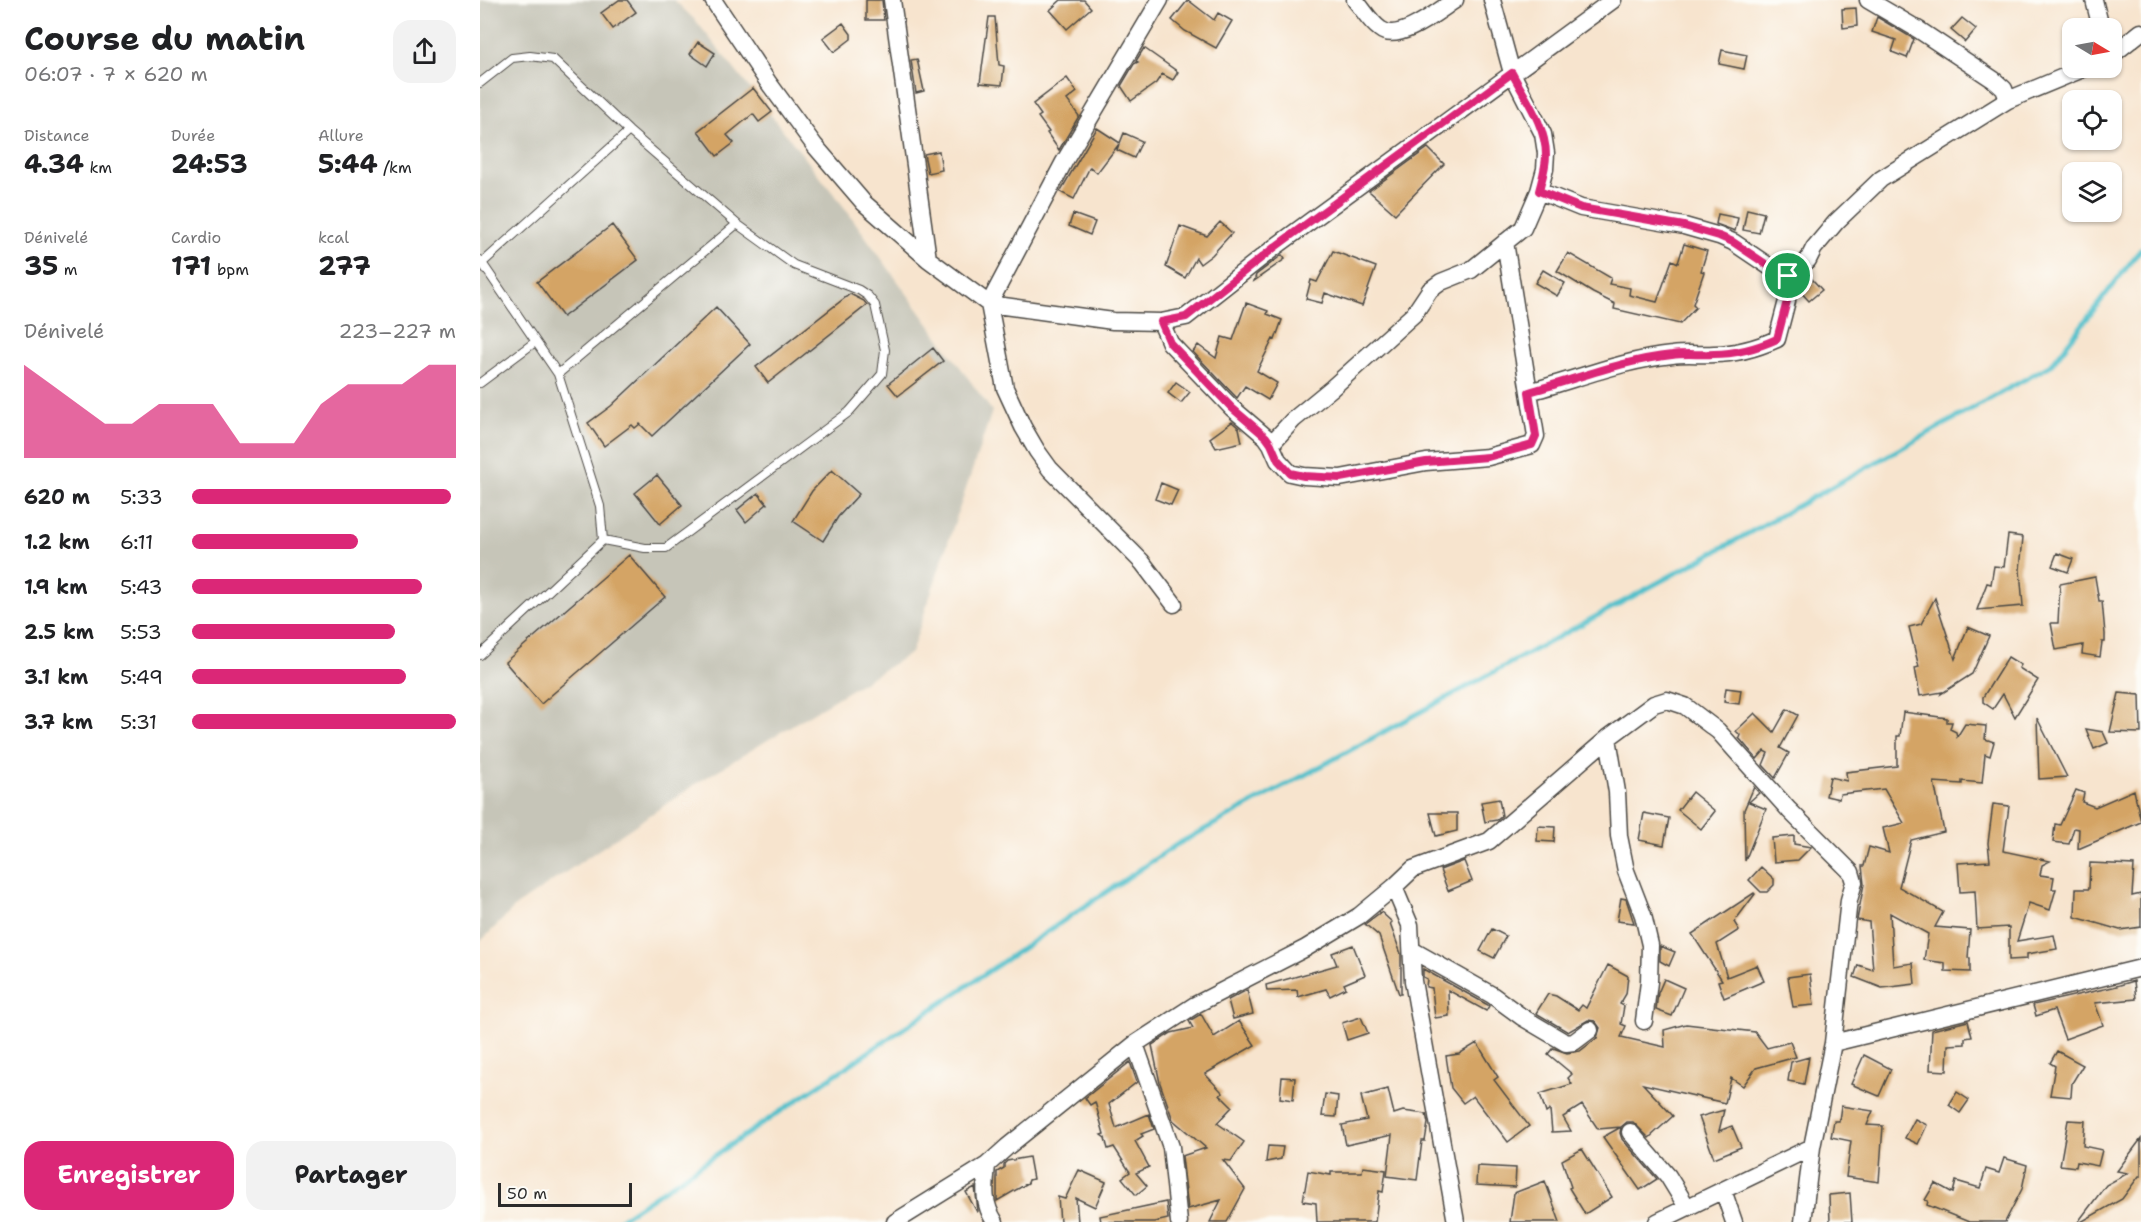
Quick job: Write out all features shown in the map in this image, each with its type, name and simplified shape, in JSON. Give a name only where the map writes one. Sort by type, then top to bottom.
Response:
[{"type":"street","points":[[713,0],[768,82],[815,146],[864,203],[928,259],[989,304],[1113,321],[1161,322],[1186,317],[1275,247],[1613,0]]},
{"type":"street","points":[[892,0],[928,259]]},
{"type":"street","points":[[1160,0],[1069,153],[989,304],[1005,388],[1037,451],[1050,470],[1142,562],[1174,604]]},
{"type":"street","points":[[1355,0],[1379,29],[1388,34],[1404,32],[1455,0]]},
{"type":"street","points":[[1271,444],[1293,420],[1414,314],[1430,290],[1441,282],[1471,270],[1523,228],[1539,191],[1545,169],[1546,153],[1543,134],[1512,73],[1492,0]]},
{"type":"street","points":[[1868,0],[1919,30],[1994,80],[2004,88],[2008,100]]},
{"type":"street","points":[[2094,0],[2099,18]]},
{"type":"street","points":[[2122,47],[2141,32]]},
{"type":"street","points":[[1539,191],[1581,208],[1684,226],[1719,236],[1733,242],[1782,275],[1788,276],[1808,260],[1814,248],[1836,222],[1881,179],[2008,100],[2062,78]]},
{"type":"street","points":[[1161,322],[1170,343],[1232,408],[1271,444],[1278,460],[1290,473],[1340,478],[1426,462],[1488,457],[1532,445],[1536,436],[1505,242]]},
{"type":"street","points":[[1529,392],[1616,366],[1674,354],[1741,352],[1777,339],[1787,301],[1788,276]]},
{"type":"street","points":[[895,1222],[987,1165],[1135,1044],[1195,1005],[1306,948],[1359,916],[1413,869],[1489,841],[1608,738],[1654,704],[1668,700],[1685,706],[1718,731],[1789,810],[1851,872],[1854,882],[1849,900],[1833,1043],[1812,1147],[1803,1222]]},
{"type":"street","points":[[1608,738],[1617,792],[1619,836],[1626,871],[1643,915],[1650,945],[1649,982],[1644,1021]]},
{"type":"street","points":[[1394,887],[1410,925],[1413,981],[1456,1222]]},
{"type":"street","points":[[1412,950],[1491,995],[1522,1017],[1566,1043],[1574,1042],[1590,1030]]},
{"type":"street","points":[[1833,1043],[2141,968]]},
{"type":"street","points":[[1135,1044],[1171,1147],[1179,1222]]},
{"type":"street","points":[[1630,1132],[1668,1176],[1687,1207]]},
{"type":"street","points":[[1657,1222],[1812,1147]]},
{"type":"street","points":[[987,1165],[984,1194],[995,1222]]},
{"type":"street","points":[[1723,1190],[1734,1222]]},
{"type":"lane","points":[[480,83],[512,58],[530,56],[553,59],[629,131],[737,224],[794,265],[859,291],[868,296],[875,305],[885,350],[882,374],[849,412],[666,548],[645,548],[603,540]]},
{"type":"lane","points":[[603,540],[600,506],[558,374],[481,263],[629,131]]},
{"type":"lane","points":[[558,374],[737,224]]},
{"type":"lane","points":[[480,383],[535,342]]},
{"type":"lane","points":[[480,655],[603,540]]},
{"type":"shaded area","points":[[480,0],[674,0],[696,21],[844,207],[992,411],[911,653],[697,783],[516,906],[480,942]]},
{"type":"building","points":[[619,0],[627,0],[636,12],[613,29],[601,13]]},
{"type":"building","points":[[866,0],[882,0],[884,20],[866,20]]},
{"type":"building","points":[[1061,0],[1084,0],[1091,8],[1067,29],[1050,10]]},
{"type":"building","points":[[1188,0],[1214,20],[1218,13],[1232,21],[1216,48],[1185,31],[1172,20]]},
{"type":"building","points":[[1856,8],[1857,26],[1843,28],[1842,9]]},
{"type":"building","points":[[989,17],[995,17],[999,65],[1004,66],[1002,85],[980,83]]},
{"type":"building","points":[[1877,17],[1914,39],[1907,58],[1892,52],[1896,40],[1872,32]]},
{"type":"building","points":[[1962,18],[1976,29],[1965,42],[1951,30]]},
{"type":"building","points":[[843,23],[851,34],[851,39],[834,52],[823,38]]},
{"type":"building","points":[[698,42],[715,53],[707,66],[690,54]]},
{"type":"building","points":[[1144,48],[1178,72],[1173,80],[1162,74],[1156,83],[1131,101],[1121,86],[1134,64],[1138,62],[1136,61]]},
{"type":"building","points":[[1722,50],[1747,55],[1744,69],[1719,64]]},
{"type":"building","points":[[917,59],[924,91],[916,93],[911,60]]},
{"type":"building","points":[[1067,78],[1077,92],[1067,100],[1079,116],[1059,150],[1047,133],[1049,132],[1038,117],[1041,115],[1033,104]]},
{"type":"building","points":[[753,88],[772,112],[759,122],[753,114],[727,135],[734,143],[717,156],[698,131]]},
{"type":"building","points":[[1097,128],[1120,143],[1124,133],[1142,141],[1134,158],[1117,150],[1119,144],[1097,173],[1090,167],[1074,199],[1060,192]]},
{"type":"building","points":[[1428,148],[1444,164],[1395,214],[1369,191]]},
{"type":"building","points":[[939,151],[942,170],[928,173],[924,154]]},
{"type":"building","points":[[1747,209],[1764,213],[1759,233],[1743,230]]},
{"type":"building","points":[[1073,214],[1095,222],[1090,235],[1069,226]]},
{"type":"building","points":[[1718,214],[1738,218],[1735,231],[1716,224]]},
{"type":"building","points":[[1220,222],[1232,233],[1212,255],[1200,264],[1196,258],[1185,278],[1166,267],[1180,226],[1207,236]]},
{"type":"building","points":[[612,225],[638,260],[563,317],[537,282]]},
{"type":"building","points":[[1684,244],[1707,251],[1701,271],[1704,272],[1693,304],[1696,307],[1680,324],[1614,309],[1615,304],[1557,271],[1568,253],[1611,278],[1609,284],[1630,288],[1629,295],[1657,302],[1672,260],[1678,263]]},
{"type":"building","points":[[1333,251],[1376,267],[1362,306],[1325,293],[1322,303],[1306,299],[1311,280],[1317,282]]},
{"type":"building","points":[[1282,255],[1285,259],[1254,281],[1256,275]]},
{"type":"building","points":[[1543,270],[1565,283],[1557,296],[1535,283]]},
{"type":"building","points":[[1812,279],[1822,290],[1809,301],[1799,290]]},
{"type":"building","points":[[850,294],[867,305],[768,383],[756,367]]},
{"type":"building","points":[[1246,303],[1268,311],[1267,314],[1282,320],[1275,340],[1273,339],[1257,371],[1277,383],[1268,400],[1245,386],[1237,398],[1193,352],[1198,345],[1216,358],[1222,337],[1233,340]]},
{"type":"building","points":[[716,307],[750,344],[652,436],[640,424],[635,428],[632,425],[604,446],[588,423],[611,406]]},
{"type":"building","points":[[933,348],[943,361],[898,396],[888,384]]},
{"type":"building","points":[[1176,382],[1190,392],[1181,403],[1168,393]]},
{"type":"building","points":[[1232,422],[1239,428],[1242,442],[1216,448],[1210,438]]},
{"type":"building","points":[[832,470],[859,494],[838,517],[823,541],[793,521],[812,491]]},
{"type":"building","points":[[657,475],[682,505],[660,524],[635,493]]},
{"type":"building","points":[[1161,483],[1178,490],[1171,505],[1155,499]]},
{"type":"building","points":[[758,493],[767,504],[746,522],[737,510]]},
{"type":"building","points":[[2008,535],[2023,537],[2020,570],[2023,606],[1977,610],[1987,583],[1991,584],[1994,566],[2004,567]]},
{"type":"building","points":[[2057,553],[2073,559],[2068,572],[2052,566]]},
{"type":"building","points":[[629,555],[665,597],[541,704],[505,662]]},
{"type":"building","points":[[2095,577],[2099,601],[2102,601],[2105,634],[2100,657],[2082,654],[2083,645],[2056,650],[2051,623],[2058,623],[2060,584]]},
{"type":"building","points":[[1935,598],[1955,659],[1968,627],[1989,636],[1972,674],[1941,694],[1942,692],[1920,696],[1915,668],[1919,667],[1909,627],[1921,624]]},
{"type":"building","points":[[2008,657],[2021,665],[2019,668],[2038,680],[2015,717],[2003,694],[1993,709],[1983,702],[1983,697]]},
{"type":"building","points":[[1726,688],[1741,690],[1739,704],[1724,702]]},
{"type":"building","points":[[2119,693],[2140,695],[2141,733],[2110,732]]},
{"type":"building","points":[[1787,709],[1798,715],[1780,748],[1789,753],[1775,778],[1763,765],[1768,753],[1764,751],[1757,759],[1739,738],[1740,735],[1736,731],[1755,713],[1774,732]]},
{"type":"building","points":[[1903,712],[1947,718],[1947,722],[1952,722],[1950,729],[1956,732],[1957,737],[1965,724],[1986,726],[1985,739],[1994,742],[1990,756],[1985,754],[1982,783],[1934,782],[1944,832],[1911,840],[1899,887],[1943,912],[1935,927],[1970,930],[1968,958],[1970,958],[1970,972],[1945,971],[1945,963],[1924,960],[1928,934],[1890,913],[1893,966],[1913,963],[1915,984],[1882,988],[1854,977],[1858,965],[1873,970],[1869,922],[1857,920],[1864,884],[1862,866],[1864,866],[1869,847],[1889,853],[1883,828],[1904,823],[1884,789],[1840,794],[1839,799],[1826,796],[1830,777],[1847,781],[1846,772],[1897,766],[1897,736],[1900,736]]},
{"type":"building","points":[[2037,718],[2067,777],[2039,779]]},
{"type":"building","points":[[2086,729],[2103,732],[2108,743],[2094,749]]},
{"type":"building","points":[[1754,787],[1759,793],[1749,802],[1766,809],[1745,861],[1744,810]]},
{"type":"building","points":[[2076,790],[2084,793],[2082,802],[2095,807],[2134,790],[2141,822],[2078,849],[2079,829],[2074,828],[2069,844],[2053,842],[2055,824],[2060,825]]},
{"type":"building","points":[[1692,792],[1715,811],[1701,829],[1678,810]]},
{"type":"building","points":[[1499,799],[1502,816],[1497,820],[1485,822],[1481,802]]},
{"type":"building","points":[[1993,804],[2009,806],[2003,851],[2050,861],[2042,865],[2040,875],[2054,877],[2052,889],[2056,889],[2050,910],[2029,903],[2017,941],[2054,935],[2057,949],[2027,954],[2027,959],[2009,960],[2009,927],[1977,929],[1975,891],[1960,892],[1958,863],[1990,861],[1988,843]]},
{"type":"building","points":[[1430,813],[1457,813],[1457,831],[1436,836]]},
{"type":"building","points":[[1644,813],[1669,818],[1664,845],[1639,840]]},
{"type":"building","points":[[1538,826],[1555,827],[1554,842],[1537,841]]},
{"type":"building","points":[[1794,836],[1794,844],[1811,847],[1798,860],[1774,862],[1772,838]]},
{"type":"building","points":[[1464,861],[1472,881],[1448,891],[1440,870]]},
{"type":"building","points":[[2090,863],[2134,865],[2132,896],[2141,894],[2141,927],[2120,930],[2075,917],[2076,889],[2089,889]]},
{"type":"building","points":[[1761,867],[1774,879],[1774,885],[1767,892],[1761,892],[1749,880]]},
{"type":"building","points":[[1754,893],[1734,922],[1739,930],[1717,944],[1727,977],[1757,965],[1764,981],[1724,998],[1718,981],[1722,980],[1692,934]]},
{"type":"building","points":[[1621,898],[1626,899],[1634,923],[1617,921]]},
{"type":"building","points":[[1381,912],[1392,922],[1390,924],[1401,954],[1401,994],[1399,994],[1379,936],[1365,924]]},
{"type":"building","points":[[1492,929],[1506,936],[1494,958],[1480,951]]},
{"type":"building","points":[[1353,945],[1365,975],[1344,984],[1346,988],[1330,996],[1326,989],[1298,997],[1297,990],[1267,991],[1266,985],[1337,965],[1332,953]]},
{"type":"building","points":[[1660,946],[1675,952],[1669,966],[1660,961]]},
{"type":"building","points":[[1608,965],[1628,976],[1626,994],[1620,1004],[1624,1006],[1621,1024],[1626,1026],[1621,1037],[1665,1047],[1664,1030],[1686,1024],[1755,1032],[1767,1048],[1790,1042],[1796,1057],[1756,1068],[1743,1086],[1731,1078],[1725,1103],[1643,1084],[1673,1116],[1649,1138],[1633,1122],[1627,1122],[1621,1127],[1598,1129],[1582,1105],[1563,1117],[1571,1131],[1552,1132],[1550,1110],[1546,1113],[1540,1094],[1572,1084],[1568,1078],[1572,1074],[1548,1054],[1553,1048],[1567,1053],[1580,1051],[1597,1038],[1600,1028],[1595,1021],[1588,1020],[1568,1032],[1536,1013],[1548,994],[1556,996],[1578,1010],[1582,1005],[1586,1008]]},
{"type":"building","points":[[1423,969],[1489,1006],[1486,1011],[1448,990],[1449,1016],[1435,1018],[1432,988],[1426,987],[1427,979],[1423,977]]},
{"type":"building","points":[[1810,974],[1814,1005],[1793,1007],[1788,977]]},
{"type":"building","points":[[1664,979],[1684,988],[1672,1016],[1656,1010],[1658,993]]},
{"type":"building","points":[[2134,981],[2136,999],[2095,1003],[2103,1025],[2065,1039],[2054,1010],[2036,1016],[2033,1005]]},
{"type":"building","points":[[1247,990],[1253,1014],[1233,1019],[1228,1000]]},
{"type":"building","points":[[1201,1014],[1214,1037],[1239,1021],[1255,1045],[1205,1074],[1223,1093],[1220,1095],[1232,1107],[1217,1123],[1244,1142],[1231,1161],[1223,1160],[1245,1189],[1227,1222],[1210,1222],[1221,1200],[1188,1209],[1182,1156],[1206,1148],[1173,1120],[1160,1083],[1152,1045],[1171,1033],[1193,1028],[1189,1021]]},
{"type":"building","points":[[1361,1017],[1368,1033],[1347,1040],[1342,1023]]},
{"type":"building","points":[[1968,1021],[1972,1037],[1965,1038],[1965,1044],[1948,1045],[1947,1071],[1930,1070],[1932,1030]]},
{"type":"building","points":[[1477,1043],[1498,1077],[1494,1080],[1529,1126],[1508,1142],[1473,1096],[1463,1103],[1451,1088],[1446,1056],[1459,1054]]},
{"type":"building","points":[[2057,1051],[2083,1065],[2072,1083],[2071,1097],[2050,1095],[2055,1066],[2050,1063]]},
{"type":"building","points":[[1864,1055],[1891,1069],[1879,1096],[1851,1084]]},
{"type":"building","points":[[1809,1057],[1804,1084],[1788,1081],[1791,1062]]},
{"type":"building","points":[[1130,1062],[1137,1082],[1109,1104],[1116,1128],[1149,1114],[1154,1129],[1141,1134],[1143,1136],[1135,1141],[1149,1167],[1136,1173],[1147,1186],[1136,1195],[1122,1178],[1130,1172],[1114,1147],[1108,1149],[1105,1138],[1101,1135],[1104,1134],[1095,1102],[1090,1105],[1085,1098]]},
{"type":"building","points":[[1282,1077],[1295,1078],[1293,1100],[1280,1098]]},
{"type":"building","points":[[1388,1089],[1394,1114],[1403,1111],[1426,1114],[1428,1123],[1425,1141],[1422,1141],[1417,1180],[1387,1176],[1392,1135],[1346,1145],[1342,1125],[1367,1120],[1361,1096]]},
{"type":"building","points":[[1957,1092],[1969,1100],[1960,1113],[1949,1105]]},
{"type":"building","points":[[1325,1094],[1338,1096],[1336,1117],[1322,1116]]},
{"type":"building","points":[[1841,1106],[1873,1111],[1867,1125],[1883,1126],[1879,1182],[1846,1177],[1851,1141],[1831,1137],[1834,1121],[1839,1121]]},
{"type":"building","points":[[1724,1110],[1719,1131],[1732,1126],[1741,1147],[1714,1158],[1699,1117]]},
{"type":"building","points":[[1915,1119],[1927,1125],[1918,1144],[1905,1138]]},
{"type":"building","points":[[2068,1120],[2085,1121],[2083,1146],[2102,1150],[2098,1166],[2077,1162],[2076,1167],[2060,1165]]},
{"type":"building","points":[[1621,1127],[1622,1139],[1657,1179],[1640,1190],[1603,1137]]},
{"type":"building","points":[[2141,1139],[2141,1176],[2122,1199],[2078,1222],[2106,1185],[2128,1173],[2117,1171]]},
{"type":"building","points":[[1268,1146],[1283,1147],[1281,1159],[1266,1162]]},
{"type":"building","points":[[1582,1149],[1612,1197],[1585,1214],[1569,1188],[1571,1187],[1562,1160]]},
{"type":"building","points":[[1029,1157],[1033,1179],[997,1201],[997,1172],[1004,1168],[1007,1161]]},
{"type":"building","points":[[2004,1158],[2027,1165],[2022,1189],[2005,1222],[1969,1222],[1927,1205],[1928,1201],[1925,1200],[1935,1183],[1953,1193],[1956,1181],[1980,1188],[1986,1169],[1999,1173]]},
{"type":"building","points":[[1477,1166],[1516,1168],[1515,1187],[1476,1185]]},
{"type":"building","points":[[1363,1167],[1386,1170],[1383,1192],[1379,1191],[1375,1222],[1317,1222],[1316,1203],[1303,1201],[1308,1171],[1331,1175],[1331,1172],[1362,1172]]},
{"type":"building","points":[[1079,1170],[1106,1182],[1095,1207],[1076,1198],[1078,1222],[1060,1222],[1058,1197],[1065,1199]]},
{"type":"building","points":[[1545,1181],[1560,1222],[1510,1222],[1514,1193]]},
{"type":"building","points":[[975,1187],[978,1211],[977,1212],[966,1192]]},
{"type":"building","points":[[1850,1193],[1852,1222],[1830,1222],[1829,1195]]},
{"type":"building","points":[[1166,1202],[1168,1219],[1155,1222],[1101,1222],[1100,1216]]},
{"type":"waterway","points":[[616,1222],[1176,845],[1729,544],[2051,365],[2141,249]]},
{"type":"route","points":[[1512,73],[1543,134],[1546,153],[1545,169],[1539,191],[1581,208],[1684,226],[1719,236],[1733,242],[1782,275],[1788,276],[1787,301],[1777,339],[1741,352],[1674,354],[1606,368],[1529,392],[1536,436],[1532,445],[1488,457],[1426,462],[1367,475],[1340,478],[1304,476],[1290,473],[1284,468],[1266,437],[1232,408],[1170,343],[1161,322],[1186,317],[1275,247],[1512,73]]}]
